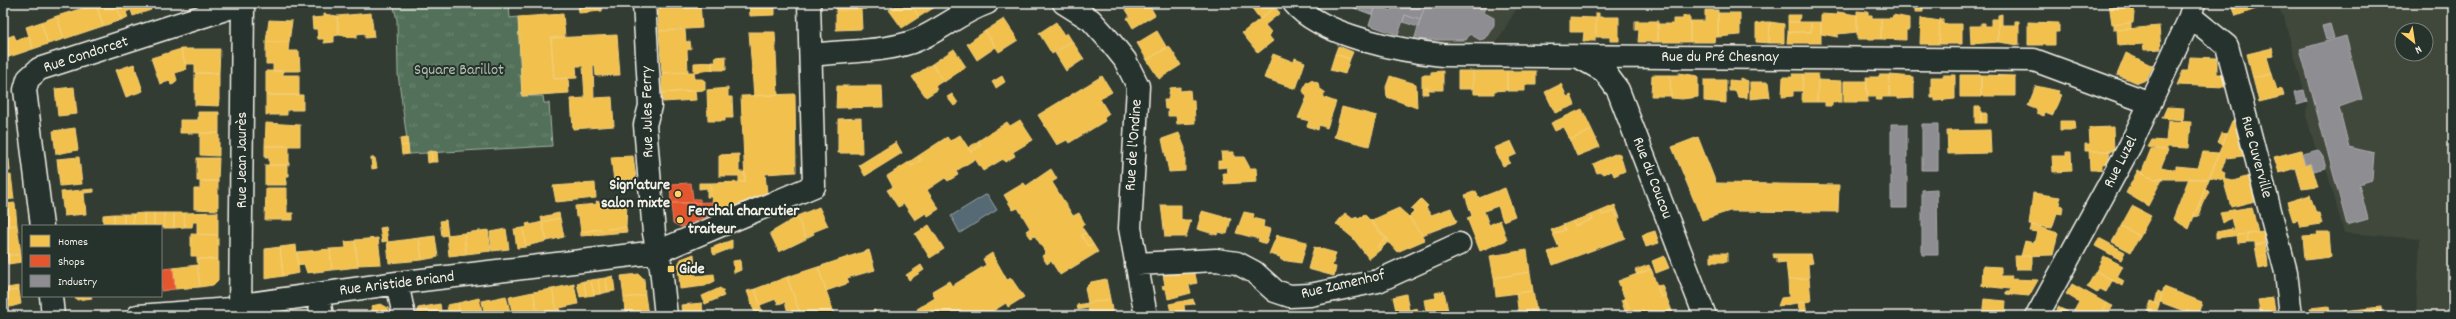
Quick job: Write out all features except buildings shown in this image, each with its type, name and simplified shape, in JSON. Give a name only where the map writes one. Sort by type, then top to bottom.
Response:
[{"type":"street","name":"Rue Condorcet","points":[[42,225],[25,90],[28,79],[39,69],[243,3]]},
{"type":"street","name":"Rue Jean Jaurès","points":[[240,311],[243,3]]},
{"type":"street","name":"Rue Jules Ferry","points":[[644,3],[650,106],[645,125],[657,252],[662,268],[666,316]]},
{"type":"street","points":[[809,3],[811,55],[897,46],[915,41],[969,9],[987,3]]},
{"type":"street","name":"Rue de l'Ondine","points":[[1064,3],[1091,20],[1109,40],[1125,60],[1138,86],[1130,228],[1146,316]]},
{"type":"street","name":"Rue du Pré Chesnay","points":[[1294,3],[1300,11],[1318,23],[1380,45],[1412,52],[1443,55],[2034,60],[2150,103]]},
{"type":"street","name":"Rue Luzel","points":[[2037,316],[2116,171],[2150,103],[2192,9]]},
{"type":"street","name":"Rue Cuverville","points":[[2192,9],[2227,46],[2286,272],[2291,316]]},
{"type":"street","name":"Rue Aristide Briand","points":[[138,316],[231,310],[240,311],[318,294],[397,283],[657,252],[814,186],[811,55]]},
{"type":"street","name":"Rue du Coucou","points":[[1577,56],[1604,71],[1618,90],[1705,316]]},
{"type":"street","name":"Rue Zamenhof","points":[[1136,264],[1216,260],[1237,263],[1254,272],[1275,291],[1290,296],[1310,296],[1378,281],[1459,244]]},
{"type":"street","points":[[397,283],[404,316]]},
{"type":"street","points":[[318,294],[322,316]]},
{"type":"street","points":[[51,297],[53,316]]},
{"type":"shaded area","points":[[1377,3],[1520,3],[1494,47],[1403,42],[1369,25]]},
{"type":"shaded area","points":[[2277,3],[2453,3],[2453,316],[2416,316],[2420,239],[2344,233],[2323,157],[2315,147],[2306,115],[2307,102],[2285,22]]},
{"type":"green space","name":"Square Barillot","points":[[393,3],[509,3],[510,18],[518,17],[522,96],[543,96],[544,103],[549,103],[552,146],[409,154],[398,74],[397,20]]},
{"type":"water","points":[[987,194],[997,210],[960,233],[951,216]]},
{"type":"place","name":"Sign'ature salon mixte","points":[[678,194]]},
{"type":"place","name":"Ferchal charcutier traiteur","points":[[680,220]]},
{"type":"place","name":"Gide","points":[[671,269]]}]
